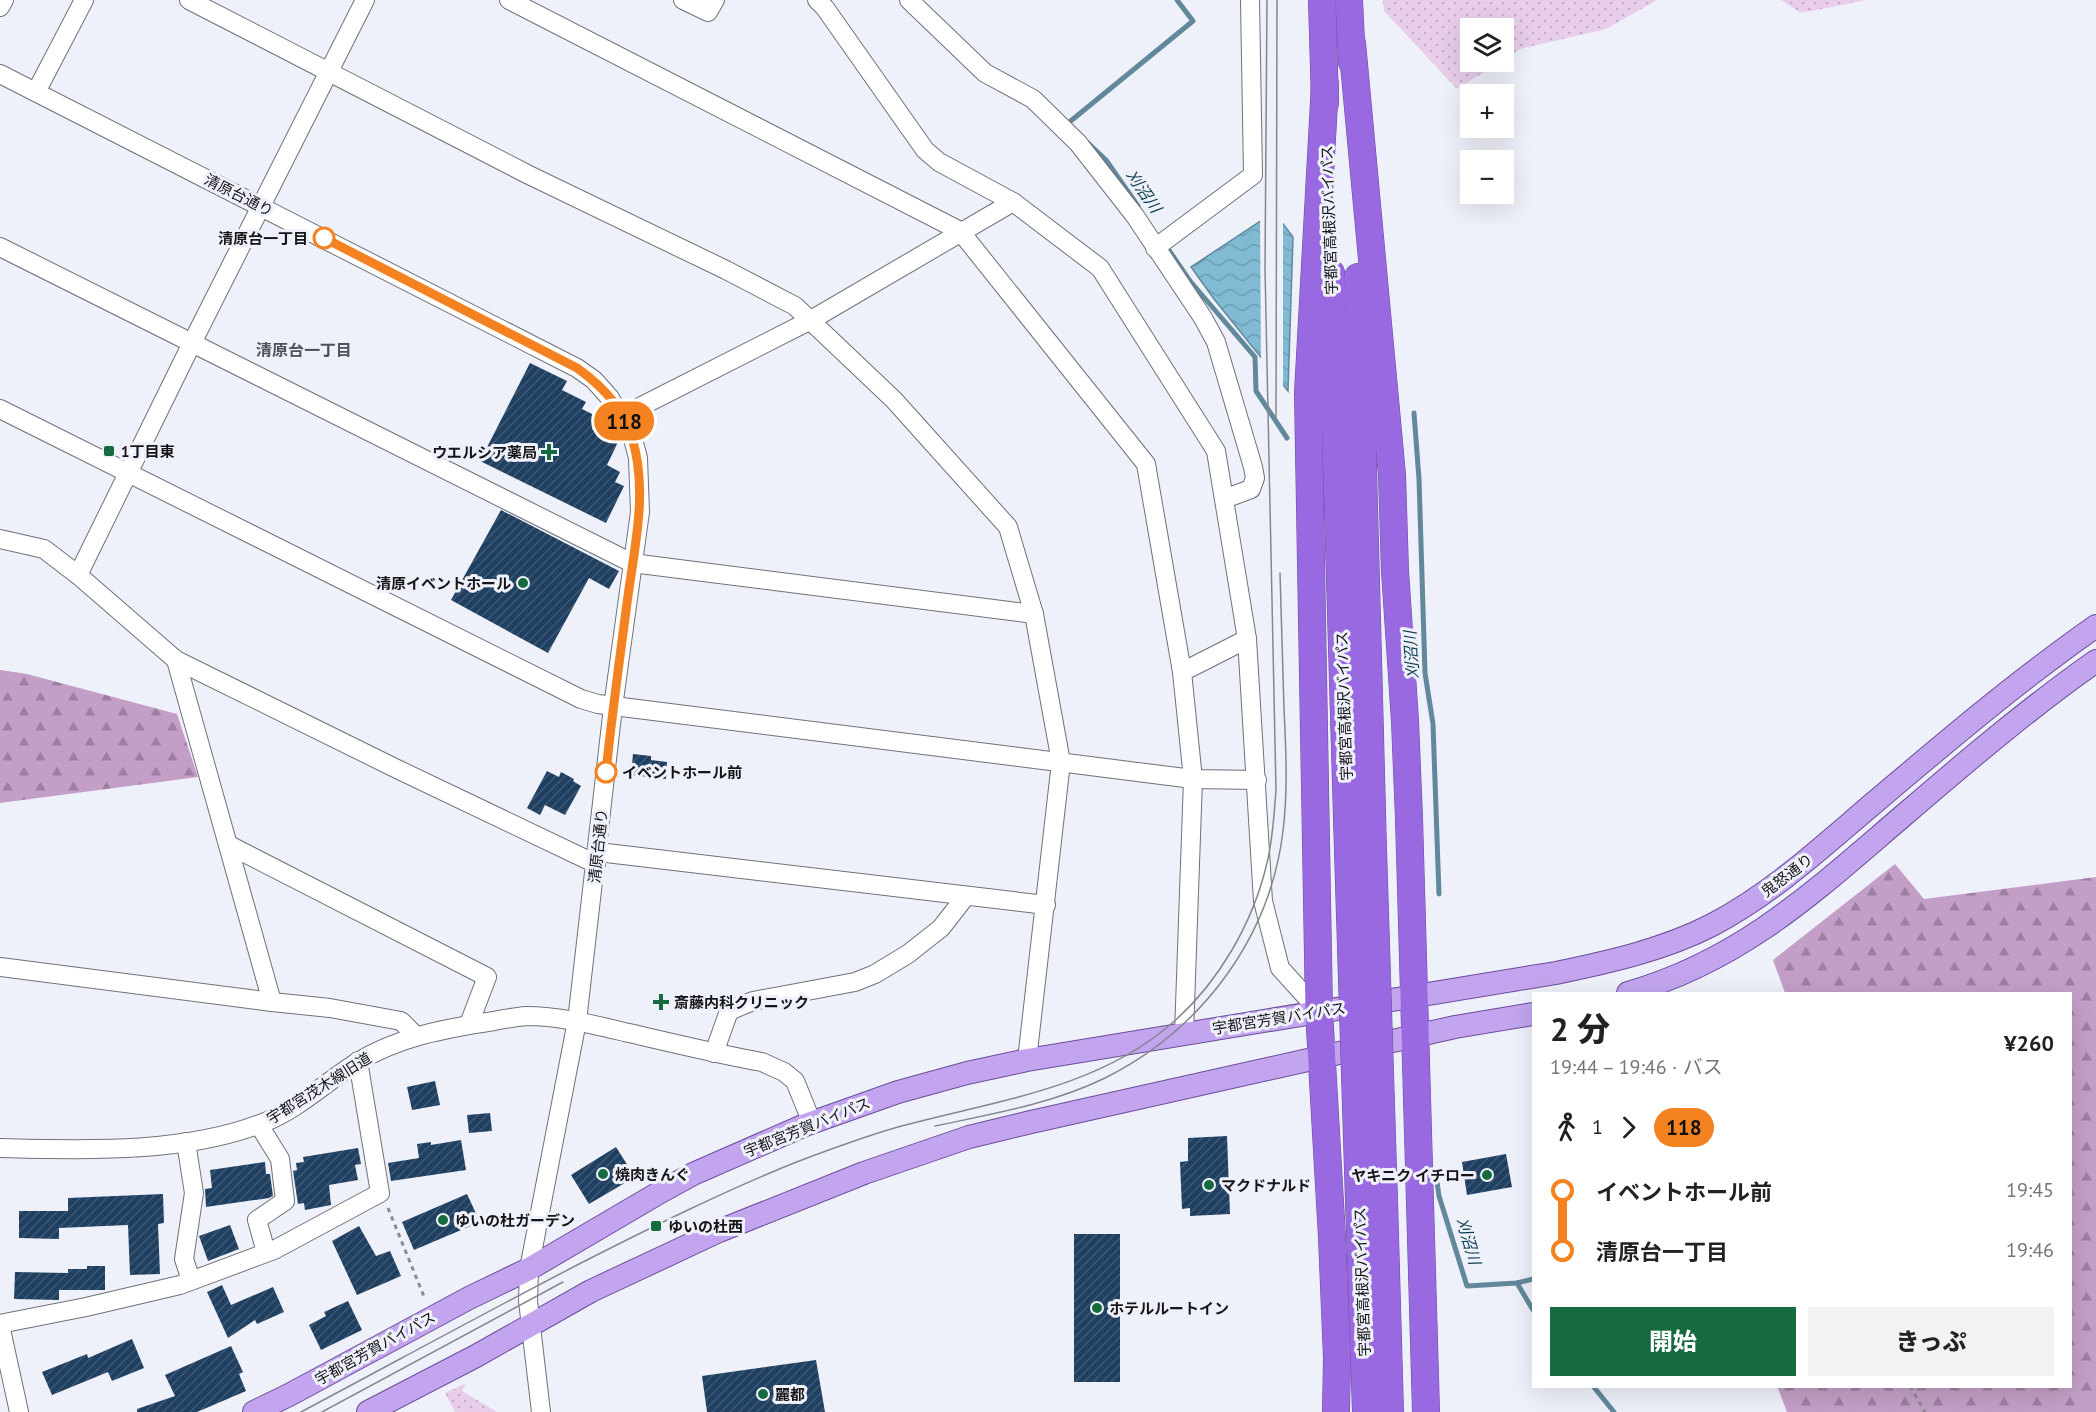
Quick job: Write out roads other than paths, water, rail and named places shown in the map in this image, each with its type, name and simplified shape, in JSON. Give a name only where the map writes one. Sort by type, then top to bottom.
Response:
[{"type":"highway","name":"宇都宮高根沢バイパス","points":[[1322,0],[1361,850],[1372,1201],[1390,1412]]},
{"type":"highway","name":"宇都宮高根沢バイパス","points":[[1349,0],[1352,43],[1361,850]]},
{"type":"highway","points":[[1352,43],[1392,475],[1395,571],[1406,722],[1426,1412]]},
{"type":"highway","points":[[1325,84],[1308,393],[1319,1011],[1332,1237],[1337,1358],[1336,1412]]},
{"type":"highway","name":"宇都宮高根沢バイパス","points":[[1366,1412],[1372,1201]]},
{"type":"main road","name":"鬼怒通り","points":[[1415,996],[1556,974],[1616,960],[1653,949],[1711,925],[1801,866],[2042,663],[2096,626]]},
{"type":"main road","name":"鬼怒通り","points":[[1632,992],[1661,984],[1697,968],[1737,947],[1772,923],[1818,889],[1966,762],[2096,661]]},
{"type":"main road","name":"宇都宮芳賀バイパス","points":[[254,1412],[469,1298],[529,1269],[693,1174],[812,1123],[898,1092],[967,1073],[1028,1060],[1415,996]]},
{"type":"main road","points":[[368,1412],[476,1356],[591,1291],[669,1254],[792,1201],[969,1137],[1455,1027],[1532,1014]]},
{"type":"street","points":[[0,7],[4,0]]},
{"type":"street","points":[[36,92],[84,0]]},
{"type":"street","points":[[189,0],[529,175],[726,270],[795,306],[894,400],[1008,527],[1034,614],[1061,762],[1028,1060]]},
{"type":"street","points":[[78,575],[260,206],[365,0]]},
{"type":"street","points":[[509,0],[960,231],[1146,464],[1182,672],[1193,779],[1184,1034]]},
{"type":"street","points":[[683,0],[708,12],[715,0]]},
{"type":"street","points":[[817,0],[825,8],[925,150],[939,162],[1012,202],[1100,268],[1216,451],[1247,639],[1263,902],[1280,968],[1319,1011]]},
{"type":"street","points":[[909,0],[985,73],[1033,99],[1078,143],[1135,216],[1162,244],[1216,342],[1253,466],[1255,478],[1251,489],[1224,499]]},
{"type":"street","points":[[1162,244],[1253,175],[1250,0]]},
{"type":"street","name":"清原台通り","points":[[0,74],[577,368],[594,380],[610,398],[632,435],[638,458],[640,512],[613,707],[578,1021],[529,1269],[527,1290],[541,1412]]},
{"type":"street","points":[[622,416],[811,320],[1012,202]]},
{"type":"street","points":[[0,247],[632,563],[1034,614]]},
{"type":"street","points":[[0,410],[581,699],[613,707],[1193,779],[1257,780]]},
{"type":"street","points":[[0,539],[44,549],[78,575],[176,660],[386,764],[597,858],[1046,905]]},
{"type":"street","points":[[1182,672],[1247,639]]},
{"type":"street","points":[[176,660],[230,845],[272,1002]]},
{"type":"street","points":[[230,845],[487,977],[469,1024]]},
{"type":"street","points":[[714,1053],[729,1011],[753,1001],[855,982],[875,974],[908,954],[941,928],[966,896]]},
{"type":"street","points":[[0,967],[330,1008],[401,1021],[416,1036]]},
{"type":"street","name":"宇都宮茂木線旧道","points":[[0,1148],[124,1149],[186,1142],[236,1132],[258,1125],[292,1107],[358,1061],[416,1036],[469,1024],[525,1016],[578,1021],[762,1062],[784,1072],[795,1081],[812,1123]]},
{"type":"street","points":[[19,1412],[0,1325],[86,1307],[191,1280],[266,1252],[380,1193],[358,1061]]},
{"type":"street","points":[[258,1125],[280,1159],[285,1201],[257,1220],[266,1252]]},
{"type":"street","points":[[186,1142],[194,1193],[184,1259],[191,1280]]},
{"type":"water","points":[[1274,212],[1293,237],[1288,391],[1191,267]]},
{"type":"waterway","name":"刈沼川","points":[[1068,125],[1193,21],[1177,0]]},
{"type":"waterway","name":"刈沼川","points":[[1088,143],[1106,160],[1138,206]]},
{"type":"waterway","name":"刈沼川","points":[[1164,243],[1190,281],[1255,357],[1256,391],[1287,438]]},
{"type":"waterway","name":"刈沼川","points":[[1414,413],[1419,479],[1425,673],[1433,724],[1439,894]]},
{"type":"waterway","name":"刈沼川","points":[[1436,1175],[1439,1196],[1467,1286],[1517,1283],[1532,1279]]},
{"type":"waterway","points":[[1517,1283],[1532,1308]]},
{"type":"waterway","points":[[1595,1388],[1614,1412]]},
{"type":"tram line","points":[[301,1412],[583,1262],[687,1210],[767,1174],[872,1135],[1041,1091],[1110,1064],[1141,1046],[1171,1024],[1204,990],[1218,971],[1243,930],[1261,886],[1271,845],[1276,790],[1265,269],[1267,0]]},
{"type":"tram line","points":[[1276,417],[1277,0]]},
{"type":"tram line","points":[[935,1126],[1022,1107],[1064,1095],[1105,1078],[1140,1058],[1200,1007],[1225,977],[1246,944],[1263,908],[1276,871],[1285,816],[1286,755],[1280,573]]},
{"type":"tram line","points":[[322,1412],[563,1282]]},
{"type":"place","name":"清原台一丁目","points":[[324,238]]},
{"type":"place","name":"1丁目東","points":[[109,451]]},
{"type":"place","name":"ウエルシア薬局","points":[[549,452]]},
{"type":"place","name":"清原イベントホール","points":[[523,583]]},
{"type":"place","name":"イベントホール前","points":[[606,772]]},
{"type":"place","name":"斎藤内科クリニック","points":[[661,1002]]},
{"type":"place","name":"焼肉きんぐ","points":[[603,1174]]},
{"type":"place","name":"ヤキニク イチロー","points":[[1487,1175]]},
{"type":"place","name":"マクドナルド","points":[[1209,1185]]},
{"type":"place","name":"ゆいの杜ガーデン","points":[[443,1220]]},
{"type":"place","name":"ゆいの杜西","points":[[656,1226]]},
{"type":"place","name":"ホテルルートイン","points":[[1097,1308]]},
{"type":"place","name":"麗都","points":[[763,1394]]},
{"type":"district","name":"清原台一丁目","points":[[304,350]]}]
